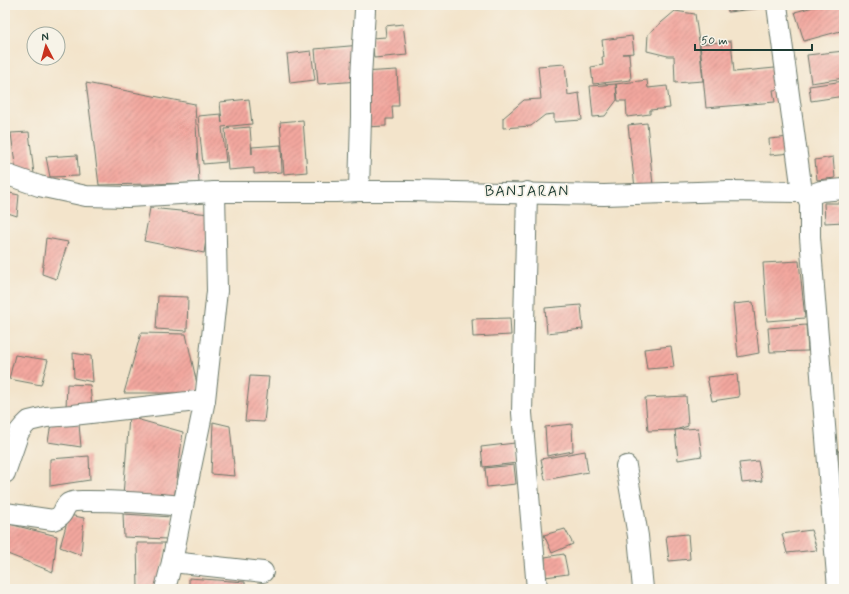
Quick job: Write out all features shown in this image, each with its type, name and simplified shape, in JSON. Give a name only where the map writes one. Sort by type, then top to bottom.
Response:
[{"type":"street","points":[[777,5],[804,194],[810,203],[810,237],[838,589]]},
{"type":"street","points":[[360,191],[361,77],[365,10]]},
{"type":"street","points":[[5,174],[40,186],[86,196],[128,196],[215,192],[360,191],[527,192],[604,195],[728,191],[804,194],[844,189]]},
{"type":"street","points":[[165,589],[172,562],[205,400],[217,291],[215,192]]},
{"type":"street","points":[[527,192],[522,413],[537,589]]},
{"type":"street","points":[[5,473],[19,432],[29,421],[46,417],[205,400]]},
{"type":"street","points":[[626,466],[638,536],[643,589]]},
{"type":"street","points":[[5,513],[53,520],[62,515],[69,503],[75,501],[102,501],[183,506]]},
{"type":"street","points":[[172,562],[263,572]]},
{"type":"building","points":[[727,5],[762,5],[763,8],[728,12]]},
{"type":"building","points":[[820,5],[844,5],[844,30],[804,41],[795,12]]},
{"type":"building","points":[[675,11],[695,14],[703,81],[675,83],[674,56],[647,51],[648,34]]},
{"type":"building","points":[[403,24],[407,55],[374,58],[372,38],[386,37],[385,26]]},
{"type":"building","points":[[632,36],[634,53],[623,54],[629,54],[631,80],[593,84],[591,67],[603,65],[602,57],[604,57],[602,40]]},
{"type":"building","points":[[731,41],[734,72],[785,67],[787,88],[773,90],[775,102],[706,108],[700,44]]},
{"type":"building","points":[[361,45],[359,81],[318,84],[315,49]]},
{"type":"building","points":[[311,51],[315,80],[290,83],[287,54]]},
{"type":"building","points":[[844,51],[844,78],[811,83],[807,55]]},
{"type":"building","points":[[565,64],[568,95],[579,93],[582,120],[554,122],[554,114],[545,115],[531,126],[503,128],[503,118],[524,100],[541,99],[538,66]]},
{"type":"building","points":[[397,70],[399,106],[392,106],[393,119],[386,119],[386,126],[364,127],[362,72]]},
{"type":"building","points":[[647,80],[648,88],[667,86],[670,108],[650,110],[650,114],[627,117],[626,101],[618,101],[616,84]]},
{"type":"building","points":[[844,81],[844,96],[811,101],[809,86]]},
{"type":"building","points":[[86,83],[195,104],[199,183],[99,185]]},
{"type":"building","points":[[616,84],[617,100],[605,116],[593,117],[590,86]]},
{"type":"building","points":[[249,99],[252,124],[222,127],[226,162],[203,164],[198,116],[221,114],[222,123],[220,102]]},
{"type":"building","points":[[303,120],[307,172],[284,174],[280,122]]},
{"type":"building","points":[[647,123],[653,186],[635,188],[628,125]]},
{"type":"building","points":[[250,127],[252,154],[252,147],[281,145],[282,172],[254,174],[254,168],[228,170],[225,129]]},
{"type":"building","points":[[29,132],[34,174],[16,172],[11,133]]},
{"type":"building","points":[[790,137],[791,153],[770,155],[769,139]]},
{"type":"building","points":[[77,155],[79,176],[50,177],[46,157]]},
{"type":"building","points":[[833,157],[835,178],[817,180],[815,160]]},
{"type":"building","points":[[5,192],[19,195],[17,216],[5,212]]},
{"type":"building","points":[[824,203],[844,203],[844,222],[825,223]]},
{"type":"building","points":[[150,208],[210,214],[204,253],[144,241]]},
{"type":"building","points":[[46,238],[68,242],[56,279],[42,274]]},
{"type":"building","points":[[799,261],[805,318],[767,321],[763,263]]},
{"type":"building","points":[[158,296],[188,297],[187,331],[156,329]]},
{"type":"building","points":[[753,302],[759,353],[738,357],[733,304]]},
{"type":"building","points":[[581,305],[583,329],[547,333],[545,308]]},
{"type":"building","points":[[510,318],[511,335],[473,337],[472,319]]},
{"type":"building","points":[[806,325],[808,351],[770,352],[768,328]]},
{"type":"building","points":[[141,333],[186,334],[199,393],[124,393]]},
{"type":"building","points":[[671,346],[674,367],[647,369],[644,349]]},
{"type":"building","points":[[73,353],[91,356],[93,382],[74,378]]},
{"type":"building","points":[[15,355],[48,360],[41,385],[9,379]]},
{"type":"building","points":[[737,374],[739,397],[712,401],[707,377]]},
{"type":"building","points":[[250,376],[269,377],[264,422],[245,421]]},
{"type":"building","points":[[67,384],[90,385],[92,407],[66,408]]},
{"type":"building","points":[[686,396],[688,426],[675,430],[648,431],[645,398]]},
{"type":"building","points":[[129,417],[183,432],[174,500],[123,496]]},
{"type":"building","points":[[213,422],[230,426],[235,476],[211,474]]},
{"type":"building","points":[[51,423],[79,424],[81,447],[48,442]]},
{"type":"building","points":[[572,424],[573,451],[547,456],[545,427]]},
{"type":"building","points":[[698,428],[702,456],[678,460],[675,430]]},
{"type":"building","points":[[515,443],[517,463],[483,467],[481,447]]},
{"type":"building","points":[[585,451],[588,472],[545,480],[541,459]]},
{"type":"building","points":[[838,451],[844,451],[844,470],[838,470]]},
{"type":"building","points":[[89,456],[90,480],[50,486],[50,459]]},
{"type":"building","points":[[758,461],[762,481],[742,483],[739,463]]},
{"type":"building","points":[[514,465],[516,484],[487,487],[485,468]]},
{"type":"building","points":[[123,514],[172,517],[167,539],[124,537]]},
{"type":"building","points":[[69,515],[84,518],[81,555],[60,547]]},
{"type":"building","points":[[5,523],[57,536],[53,572],[5,553]]},
{"type":"building","points":[[565,529],[573,544],[552,553],[544,535]]},
{"type":"building","points":[[811,530],[817,550],[787,553],[782,534]]},
{"type":"building","points":[[688,534],[690,559],[669,561],[666,536]]},
{"type":"building","points":[[137,543],[166,543],[158,589],[138,589]]},
{"type":"building","points":[[564,554],[568,574],[545,577],[545,557]]},
{"type":"building","points":[[189,578],[245,582],[245,589],[189,589]]},
{"type":"building","points":[[727,586],[727,589],[712,589],[712,587]]},
{"type":"district","name":"BANJARAN","points":[[527,192]]}]
